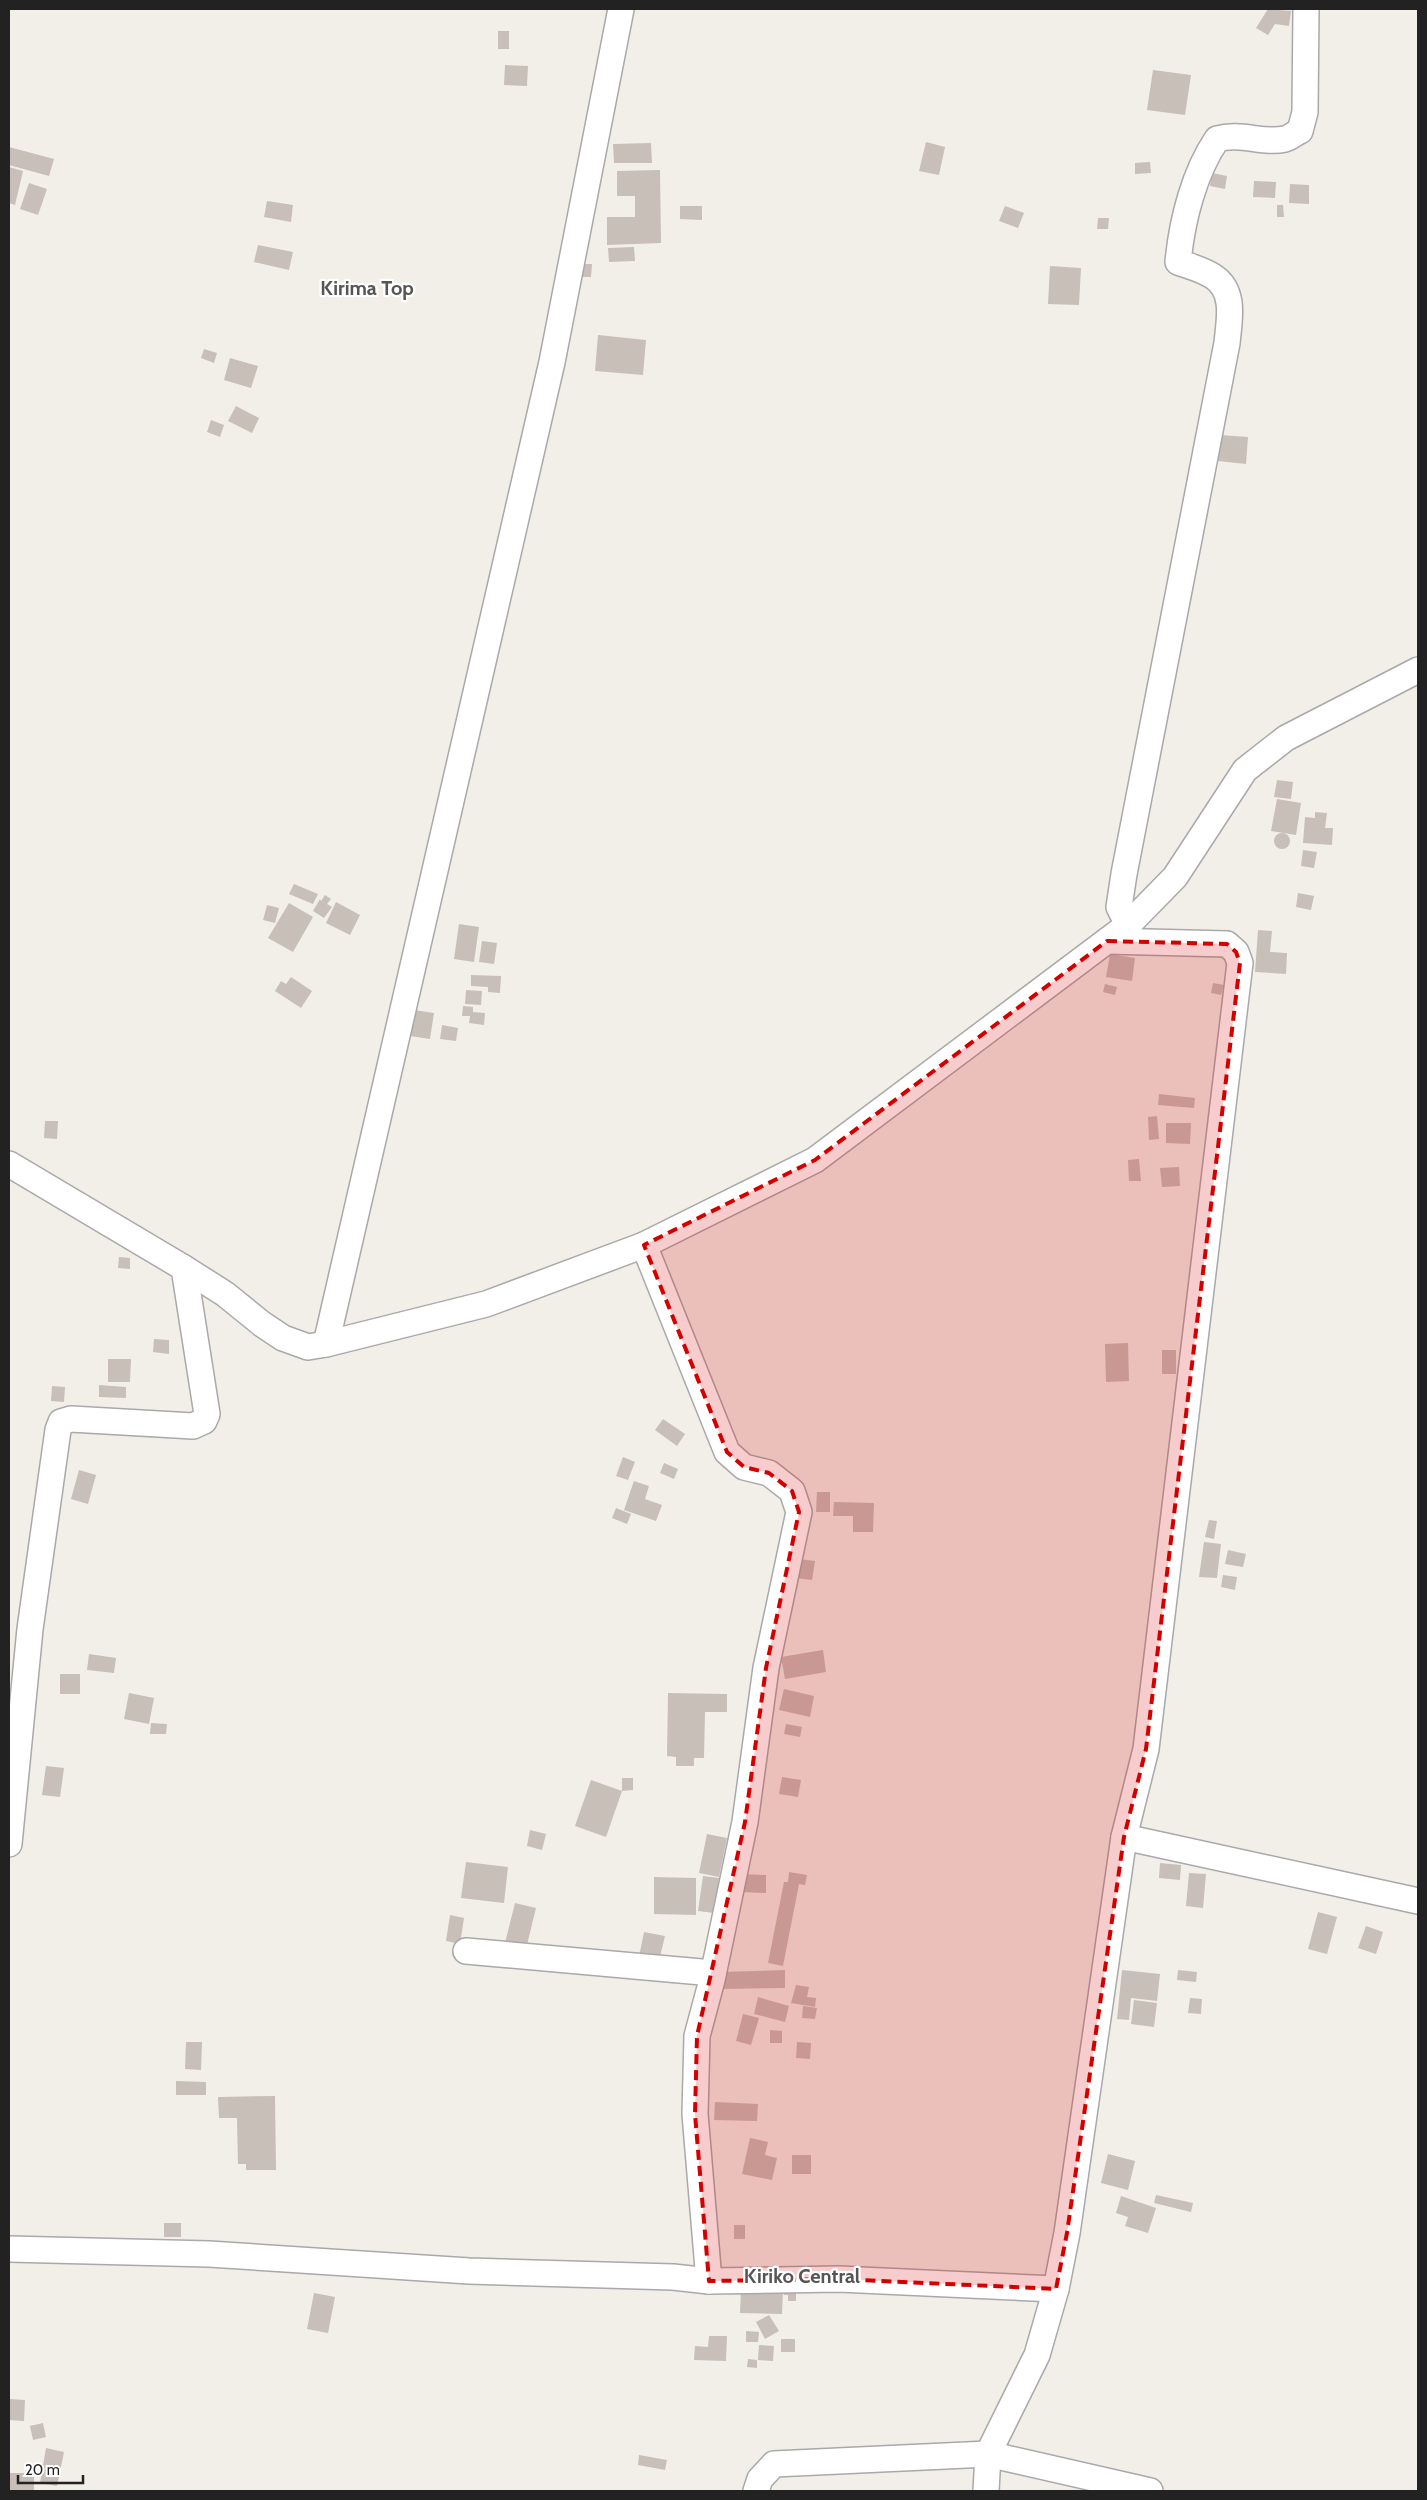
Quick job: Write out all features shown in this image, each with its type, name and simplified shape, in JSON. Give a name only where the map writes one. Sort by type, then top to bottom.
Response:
[{"type":"street","points":[[326,1344],[552,362],[621,9]]},
{"type":"street","points":[[1128,925],[1119,907],[1124,874],[1227,343],[1230,310],[1227,292],[1214,277],[1178,262],[1180,236],[1204,158],[1217,139],[1232,135],[1257,139],[1286,139],[1300,131],[1305,112],[1306,9]]},
{"type":"street","points":[[10,1165],[184,1268],[225,1294],[262,1324],[283,1338],[308,1347],[486,1304],[644,1246],[815,1160],[1128,925],[1175,877],[1246,770],[1286,738],[1418,670]]},
{"type":"street","points":[[986,2491],[988,2454],[1037,2354],[1056,2289],[1067,2233],[1124,1837],[1146,1748],[1240,963],[1236,952],[1227,944],[1107,941]]},
{"type":"street","points":[[644,1246],[727,1452],[744,1467],[769,1473],[792,1491],[799,1512],[766,1668],[745,1822],[713,1973],[697,2036],[695,2114],[709,2280]]},
{"type":"street","points":[[9,1844],[30,1629],[58,1430],[61,1422],[71,1419],[193,1426],[204,1421],[207,1414],[184,1268]]},
{"type":"street","points":[[1124,1837],[1418,1900]]},
{"type":"street","points":[[466,1951],[713,1973]]},
{"type":"street","points":[[9,2250],[209,2254],[468,2271],[673,2277],[709,2280],[839,2279],[1056,2289]]},
{"type":"street","points":[[756,2491],[760,2478],[774,2464],[988,2454],[1150,2491]]},
{"type":"highlighted area","points":[[1107,941],[1227,944],[1236,952],[1240,963],[1146,1749],[1124,1837],[1067,2233],[1056,2289],[839,2279],[709,2281],[695,2114],[697,2036],[745,1822],[766,1668],[799,1512],[792,1491],[769,1473],[744,1467],[727,1452],[644,1245],[815,1160]]},
{"type":"building","points":[[1268,9],[1291,11],[1289,26],[1275,24],[1268,35],[1256,28]]},
{"type":"building","points":[[498,31],[509,31],[509,49],[498,49]]},
{"type":"building","points":[[505,65],[528,66],[527,86],[504,85]]},
{"type":"building","points":[[1153,70],[1191,75],[1185,115],[1147,110]]},
{"type":"building","points":[[926,142],[945,147],[939,175],[919,171]]},
{"type":"building","points":[[651,143],[652,163],[614,163],[613,144]]},
{"type":"building","points":[[9,147],[54,159],[49,176],[9,165]]},
{"type":"building","points":[[1150,162],[1151,173],[1135,174],[1135,163]]},
{"type":"building","points":[[9,167],[23,171],[15,205],[9,203]]},
{"type":"building","points":[[660,170],[661,243],[607,245],[607,217],[635,217],[635,196],[617,196],[617,171]]},
{"type":"building","points":[[1212,173],[1227,176],[1225,189],[1210,186]]},
{"type":"building","points":[[1254,181],[1276,182],[1275,198],[1253,197]]},
{"type":"building","points":[[29,183],[47,189],[38,215],[20,209]]},
{"type":"building","points":[[1290,184],[1309,185],[1309,204],[1289,203]]},
{"type":"building","points":[[267,201],[293,205],[291,222],[264,217]]},
{"type":"building","points":[[1277,205],[1283,205],[1284,217],[1277,217]]},
{"type":"building","points":[[680,206],[702,206],[702,220],[680,219]]},
{"type":"building","points":[[1005,206],[1024,213],[1018,228],[999,221]]},
{"type":"building","points":[[1098,218],[1109,218],[1108,229],[1097,229]]},
{"type":"building","points":[[258,245],[293,252],[289,270],[254,262]]},
{"type":"building","points":[[634,247],[635,261],[609,262],[608,248]]},
{"type":"building","points":[[580,264],[592,264],[591,277],[579,277]]},
{"type":"building","points":[[1050,266],[1081,268],[1079,305],[1048,304]]},
{"type":"building","points":[[598,335],[646,340],[643,375],[595,371]]},
{"type":"building","points":[[204,349],[217,353],[214,363],[201,358]]},
{"type":"building","points":[[230,358],[258,366],[251,388],[224,380]]},
{"type":"building","points":[[236,406],[259,418],[252,433],[228,421]]},
{"type":"building","points":[[211,420],[224,425],[220,437],[207,432]]},
{"type":"building","points":[[1220,435],[1248,437],[1246,464],[1218,461]]},
{"type":"building","points":[[1277,780],[1293,782],[1291,799],[1274,797]]},
{"type":"building","points":[[1277,799],[1301,803],[1296,835],[1271,831]]},
{"type":"building","points":[[1315,812],[1327,813],[1325,828],[1333,828],[1332,845],[1303,843],[1305,817],[1315,818]]},
{"type":"building","points":[[1282,833],[1290,841],[1282,849],[1274,841]]},
{"type":"building","points":[[1303,850],[1317,852],[1314,868],[1301,866]]},
{"type":"building","points":[[294,884],[318,894],[313,904],[289,894]]},
{"type":"building","points":[[1298,893],[1314,896],[1311,910],[1296,907]]},
{"type":"building","points":[[325,895],[331,899],[327,904],[332,907],[324,918],[313,911],[320,899],[321,901]]},
{"type":"building","points":[[336,902],[360,915],[350,935],[326,923]]},
{"type":"building","points":[[289,903],[313,917],[293,952],[268,938]]},
{"type":"building","points":[[267,905],[279,908],[275,923],[263,920]]},
{"type":"building","points":[[459,924],[479,927],[474,962],[454,959]]},
{"type":"building","points":[[1258,930],[1272,931],[1270,952],[1287,953],[1286,974],[1255,972]]},
{"type":"building","points":[[482,941],[497,943],[494,964],[479,962]]},
{"type":"building","points":[[1110,954],[1135,958],[1132,981],[1106,977]]},
{"type":"building","points":[[471,975],[501,976],[500,993],[488,992],[488,987],[471,986]]},
{"type":"building","points":[[291,977],[312,991],[301,1008],[275,991],[281,981],[286,984]]},
{"type":"building","points":[[1213,983],[1224,985],[1221,995],[1211,993]]},
{"type":"building","points":[[1105,984],[1117,987],[1115,995],[1103,992]]},
{"type":"building","points":[[466,990],[482,991],[481,1005],[465,1004]]},
{"type":"building","points":[[463,1006],[473,1007],[473,1012],[485,1013],[484,1025],[469,1023],[470,1016],[462,1016]]},
{"type":"building","points":[[414,1010],[434,1013],[430,1039],[410,1036]]},
{"type":"building","points":[[442,1025],[458,1028],[456,1041],[440,1039]]},
{"type":"building","points":[[1159,1094],[1195,1098],[1194,1108],[1158,1105]]},
{"type":"building","points":[[1157,1116],[1159,1139],[1149,1140],[1148,1117]]},
{"type":"building","points":[[45,1121],[58,1121],[57,1139],[44,1138]]},
{"type":"building","points":[[1166,1123],[1191,1123],[1190,1144],[1166,1143]]},
{"type":"building","points":[[1139,1159],[1141,1181],[1129,1181],[1128,1160]]},
{"type":"building","points":[[1179,1167],[1180,1186],[1162,1187],[1160,1168]]},
{"type":"building","points":[[119,1257],[130,1258],[130,1269],[118,1268]]},
{"type":"building","points":[[154,1339],[169,1340],[169,1354],[153,1352]]},
{"type":"building","points":[[1128,1343],[1129,1381],[1106,1382],[1105,1344]]},
{"type":"building","points":[[1162,1350],[1176,1350],[1176,1374],[1162,1374]]},
{"type":"building","points":[[108,1359],[131,1359],[130,1382],[108,1382]]},
{"type":"building","points":[[99,1385],[126,1387],[126,1398],[99,1397]]},
{"type":"building","points":[[52,1386],[65,1387],[64,1402],[51,1401]]},
{"type":"building","points":[[663,1419],[685,1434],[677,1446],[655,1430]]},
{"type":"building","points":[[623,1457],[635,1462],[628,1480],[616,1476]]},
{"type":"building","points":[[664,1463],[678,1469],[674,1479],[660,1473]]},
{"type":"building","points":[[79,1470],[96,1475],[88,1504],[71,1499]]},
{"type":"building","points":[[634,1481],[649,1486],[645,1499],[662,1505],[656,1521],[624,1510]]},
{"type":"building","points":[[817,1492],[830,1492],[830,1512],[816,1512]]},
{"type":"building","points":[[834,1502],[874,1503],[873,1532],[853,1532],[853,1516],[833,1516]]},
{"type":"building","points":[[616,1508],[631,1514],[627,1524],[612,1518]]},
{"type":"building","points":[[1209,1520],[1217,1521],[1214,1539],[1205,1537]]},
{"type":"building","points":[[1204,1542],[1221,1544],[1217,1578],[1199,1577]]},
{"type":"building","points":[[1228,1550],[1246,1554],[1243,1567],[1225,1564]]},
{"type":"building","points":[[799,1559],[815,1561],[812,1580],[796,1578]]},
{"type":"building","points":[[1223,1575],[1237,1577],[1235,1590],[1221,1587]]},
{"type":"building","points":[[823,1650],[826,1672],[785,1679],[781,1657]]},
{"type":"building","points":[[89,1654],[116,1658],[114,1673],[87,1670]]},
{"type":"building","points":[[60,1674],[80,1674],[80,1694],[60,1694]]},
{"type":"building","points":[[784,1689],[814,1696],[810,1717],[779,1710]]},
{"type":"building","points":[[129,1693],[154,1698],[149,1724],[124,1719]]},
{"type":"building","points":[[668,1693],[727,1694],[727,1712],[705,1712],[704,1758],[694,1758],[694,1766],[676,1766],[676,1757],[667,1756]]},
{"type":"building","points":[[151,1723],[167,1724],[166,1734],[150,1734]]},
{"type":"building","points":[[786,1724],[802,1727],[800,1737],[784,1734]]},
{"type":"building","points":[[46,1766],[64,1768],[60,1797],[42,1795]]},
{"type":"building","points":[[782,1777],[801,1780],[798,1797],[779,1794]]},
{"type":"building","points":[[622,1778],[633,1778],[633,1790],[622,1791]]},
{"type":"building","points":[[591,1780],[622,1791],[606,1837],[575,1826]]},
{"type":"building","points":[[530,1830],[546,1834],[542,1850],[527,1846]]},
{"type":"building","points":[[707,1834],[727,1838],[719,1877],[699,1873]]},
{"type":"building","points":[[466,1862],[508,1867],[504,1903],[461,1898]]},
{"type":"building","points":[[1160,1863],[1181,1865],[1180,1880],[1159,1878]]},
{"type":"building","points":[[789,1872],[807,1875],[805,1885],[799,1884],[783,1966],[768,1963],[784,1882],[788,1882]]},
{"type":"building","points":[[1189,1873],[1206,1874],[1203,1908],[1186,1906]]},
{"type":"building","points":[[741,1874],[766,1875],[766,1893],[740,1892]]},
{"type":"building","points":[[703,1876],[719,1878],[714,1913],[698,1911]]},
{"type":"building","points":[[654,1877],[696,1878],[696,1915],[654,1914]]},
{"type":"building","points":[[515,1903],[536,1908],[525,1953],[504,1947]]},
{"type":"building","points":[[1318,1912],[1337,1917],[1327,1954],[1308,1949]]},
{"type":"building","points":[[450,1915],[464,1918],[460,1944],[446,1941]]},
{"type":"building","points":[[1366,1926],[1383,1932],[1376,1954],[1358,1948]]},
{"type":"building","points":[[644,1932],[665,1936],[659,1961],[639,1957]]},
{"type":"building","points":[[785,1970],[785,1988],[721,1989],[720,1972]]},
{"type":"building","points":[[1122,1970],[1160,1974],[1157,2001],[1131,1998],[1129,2020],[1117,2019]]},
{"type":"building","points":[[1178,1970],[1197,1972],[1196,1982],[1177,1980]]},
{"type":"building","points":[[796,1985],[809,1987],[807,1997],[816,1998],[815,2007],[791,2003]]},
{"type":"building","points":[[758,1997],[789,2006],[785,2022],[754,2014]]},
{"type":"building","points":[[1190,1998],[1202,1999],[1201,2014],[1188,2013]]},
{"type":"building","points":[[1134,2000],[1157,2003],[1154,2027],[1131,2024]]},
{"type":"building","points":[[803,2006],[817,2008],[815,2019],[802,2018]]},
{"type":"building","points":[[743,2014],[759,2018],[751,2045],[736,2041]]},
{"type":"building","points":[[770,2030],[782,2031],[782,2043],[770,2043]]},
{"type":"building","points":[[186,2042],[202,2042],[201,2070],[185,2069]]},
{"type":"building","points":[[797,2042],[811,2043],[810,2059],[796,2058]]},
{"type":"building","points":[[176,2081],[206,2082],[206,2095],[176,2095]]},
{"type":"building","points":[[275,2096],[276,2170],[246,2170],[246,2164],[238,2164],[237,2118],[219,2118],[218,2097]]},
{"type":"building","points":[[715,2102],[758,2104],[757,2121],[714,2120]]},
{"type":"building","points":[[750,2138],[768,2142],[765,2155],[777,2158],[772,2180],[742,2174]]},
{"type":"building","points":[[1108,2154],[1135,2161],[1128,2190],[1101,2183]]},
{"type":"building","points":[[792,2155],[811,2155],[811,2174],[792,2174]]},
{"type":"building","points":[[1156,2195],[1193,2203],[1191,2212],[1154,2203]]},
{"type":"building","points":[[1121,2196],[1156,2208],[1148,2233],[1125,2226],[1128,2217],[1116,2213]]},
{"type":"building","points":[[164,2223],[181,2223],[181,2237],[164,2237]]},
{"type":"building","points":[[734,2225],[745,2225],[745,2239],[734,2239]]},
{"type":"building","points":[[784,2282],[796,2283],[796,2301],[788,2301],[788,2295],[784,2295]]},
{"type":"building","points":[[741,2289],[783,2290],[782,2314],[740,2313]]},
{"type":"building","points":[[314,2293],[335,2297],[328,2333],[307,2329]]},
{"type":"building","points":[[769,2315],[779,2331],[765,2339],[756,2322]]},
{"type":"building","points":[[746,2331],[759,2332],[758,2342],[746,2342]]},
{"type":"building","points":[[709,2336],[727,2336],[726,2361],[694,2360],[695,2346],[708,2347]]},
{"type":"building","points":[[781,2339],[795,2339],[795,2352],[781,2352]]},
{"type":"building","points":[[759,2345],[774,2346],[773,2361],[758,2360]]},
{"type":"building","points":[[748,2359],[757,2360],[757,2368],[747,2367]]},
{"type":"building","points":[[9,2399],[25,2400],[24,2421],[9,2420]]},
{"type":"building","points":[[43,2423],[46,2437],[33,2440],[30,2426]]},
{"type":"building","points":[[46,2448],[64,2452],[57,2486],[40,2483]]},
{"type":"building","points":[[639,2455],[667,2460],[665,2470],[638,2465]]},
{"type":"building","points":[[9,2473],[34,2473],[34,2491],[9,2491]]},
{"type":"district","name":"Kirima Top","points":[[367,288]]},
{"type":"district","name":"Kiriko Central","points":[[802,2276]]}]
